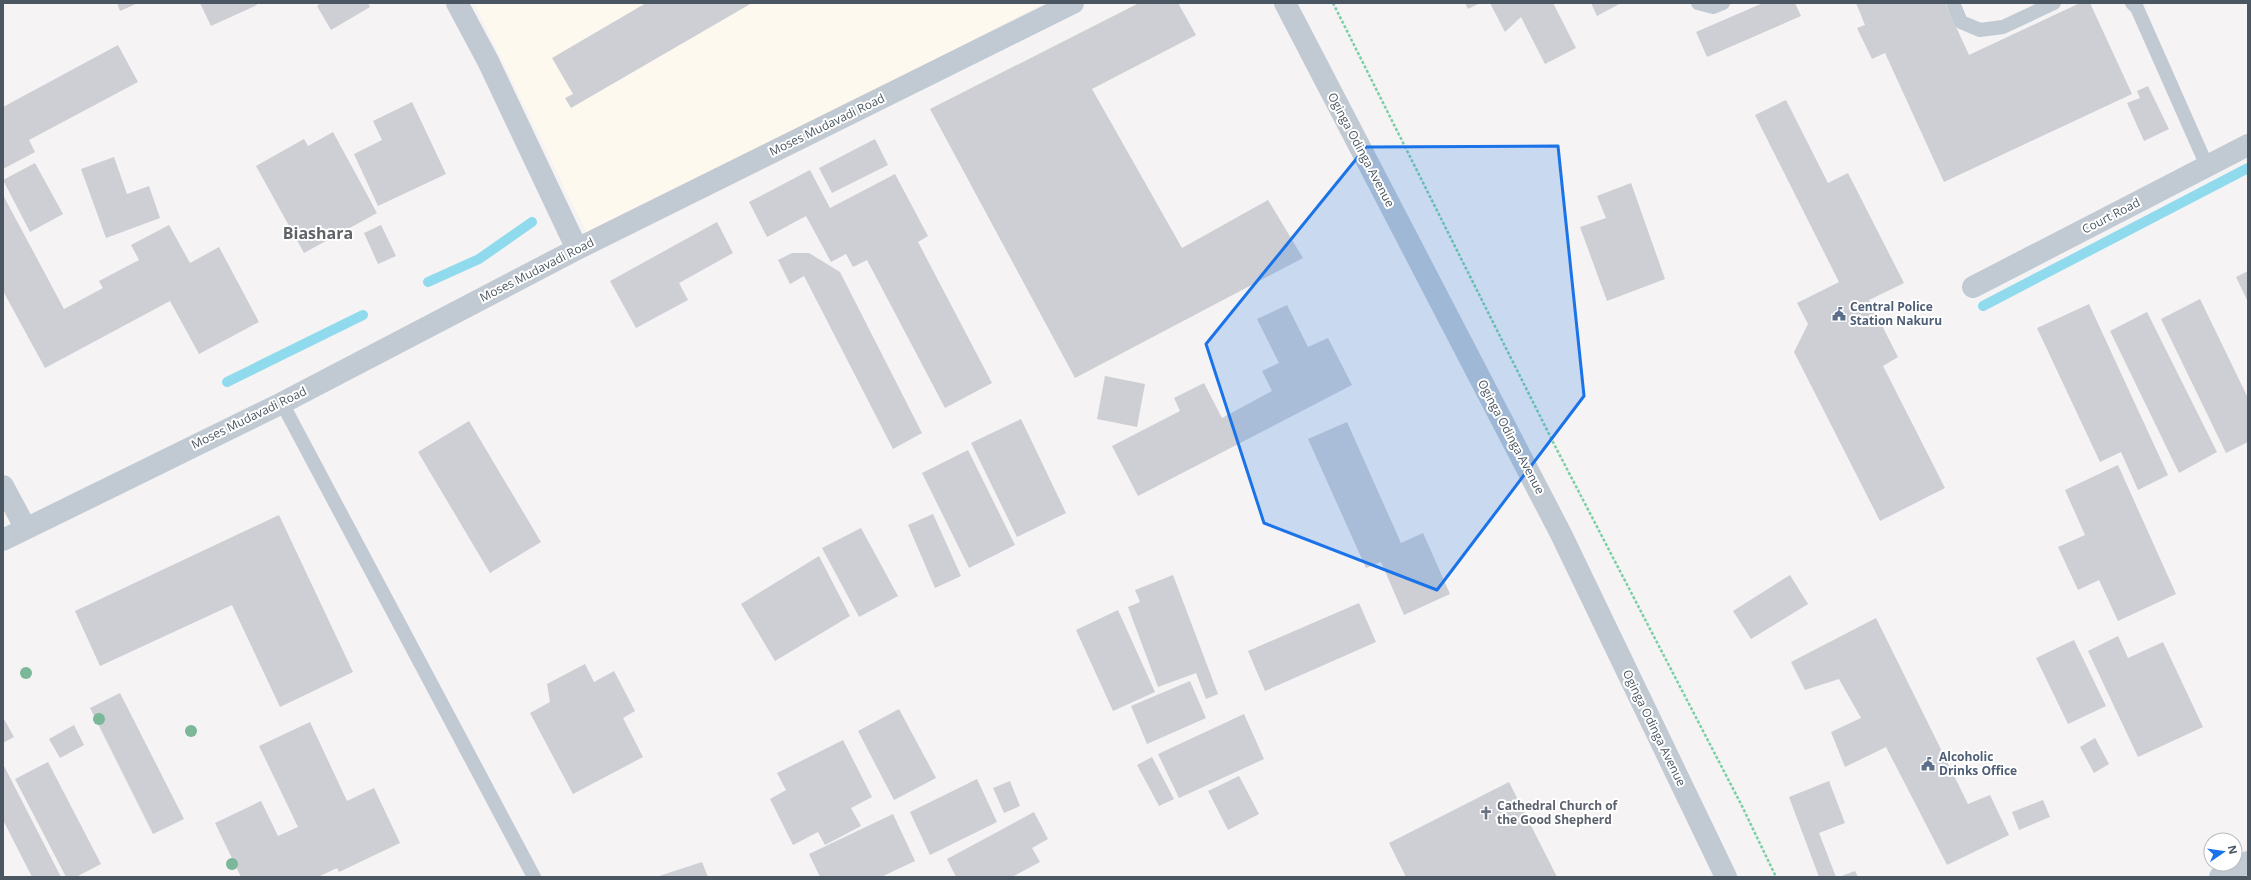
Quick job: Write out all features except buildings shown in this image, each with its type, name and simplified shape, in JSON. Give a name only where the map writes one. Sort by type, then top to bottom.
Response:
[{"type":"street","points":[[457,3],[488,61],[577,249]]},
{"type":"street","name":"Moses Mudavadi Road","points":[[3,540],[25,527],[282,403],[577,249],[1073,3]]},
{"type":"street","name":"Oginga Odinga Avenue","points":[[1285,3],[1561,534],[1726,877]]},
{"type":"street","name":"Court Road","points":[[1973,287],[2248,145]]},
{"type":"street","points":[[3,486],[25,527]]},
{"type":"street","points":[[2220,877],[2248,862]]},
{"type":"lane","points":[[1698,3],[1713,7],[1723,3]]},
{"type":"lane","points":[[1953,3],[1961,22],[1980,30],[2003,27],[2054,3]]},
{"type":"lane","points":[[2132,3],[2137,8],[2207,166]]},
{"type":"lane","points":[[282,403],[534,877]]},
{"type":"path","points":[[1333,3],[1554,444],[1735,792],[1776,877]]},
{"type":"highlighted area","points":[[1558,146],[1584,396],[1437,590],[1264,523],[1206,344],[1366,147]]},
{"type":"shaded area","points":[[474,3],[1044,3],[589,238]]},
{"type":"waterway","points":[[1983,306],[2248,168]]},
{"type":"waterway","points":[[428,282],[479,259],[532,222]]},
{"type":"waterway","points":[[227,382],[363,315]]},
{"type":"place","name":"Central Police Station Nakuru","points":[[1839,314]]},
{"type":"place","name":"Alcoholic Drinks Office","points":[[1928,764]]},
{"type":"place","name":"Cathedral Church of the Good Shepherd","points":[[1486,813]]},
{"type":"district","name":"Biashara","points":[[318,233]]}]
